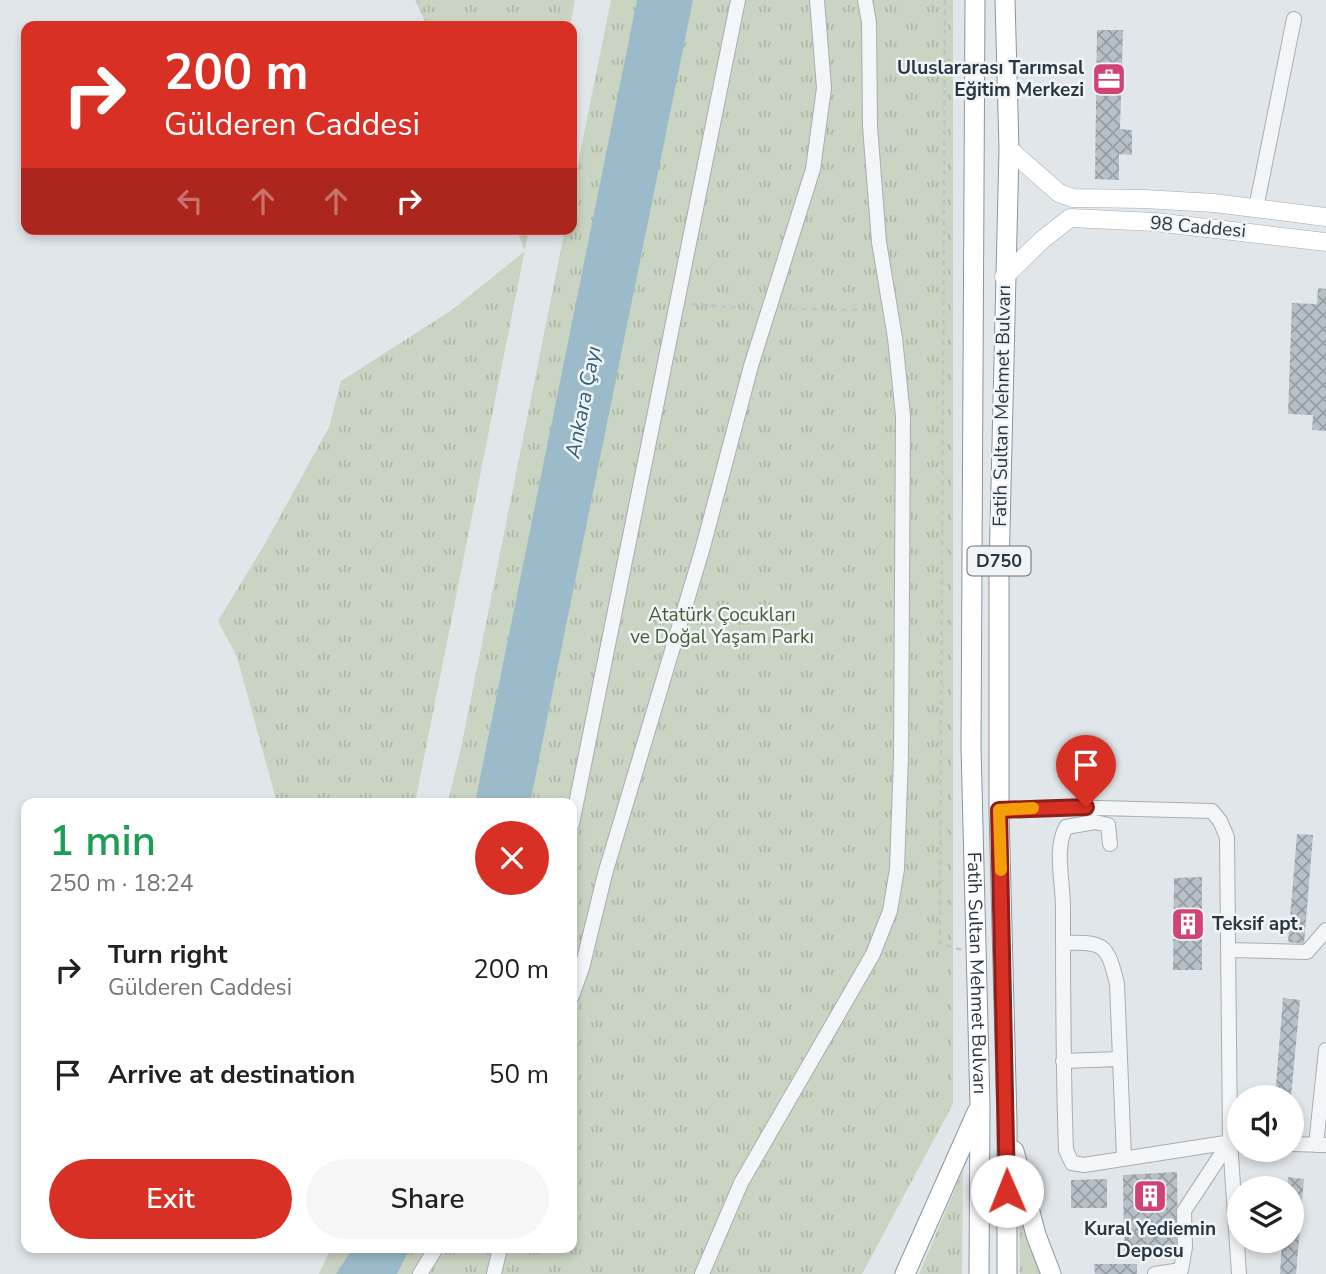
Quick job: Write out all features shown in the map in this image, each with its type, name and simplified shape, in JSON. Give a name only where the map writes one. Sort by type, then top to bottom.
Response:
[{"type":"highway","name":"Fatih Sultan Mehmet Bulvarı","points":[[975,0],[971,747],[980,1104],[979,1274]]},
{"type":"highway","name":"Fatih Sultan Mehmet Bulvarı","points":[[1005,0],[1009,149],[999,542],[999,810],[1007,1122],[1007,1274]]},
{"type":"highway","points":[[905,1274],[980,1104]]},
{"type":"highway","points":[[1007,1122],[1036,1235],[1051,1274]]},
{"type":"main road","points":[[1004,277],[1042,240],[1070,218],[1073,198],[1059,193],[1009,149]]},
{"type":"main road","name":"98 Caddesi","points":[[1073,198],[1144,199],[1326,217]]},
{"type":"main road","name":"98 Caddesi","points":[[1070,218],[1155,222],[1326,242]]},
{"type":"street","points":[[577,799],[738,0]]},
{"type":"street","points":[[577,982],[605,874],[703,547],[751,366],[813,169],[824,88],[817,0]]},
{"type":"street","points":[[702,1274],[741,1184],[873,954],[890,911],[897,869],[901,756],[903,416],[895,338],[879,242],[870,126],[869,22],[865,0]]},
{"type":"street","points":[[1256,208],[1294,19]]},
{"type":"street","points":[[999,810],[1061,807],[1212,811],[1227,836],[1234,1085]]},
{"type":"street","points":[[1110,844],[1108,825],[1095,822],[1066,827],[1060,839],[1066,1150],[1072,1163],[1084,1165],[1227,1142]]},
{"type":"street","points":[[1230,950],[1307,952],[1326,930]]},
{"type":"street","points":[[1063,943],[1095,942],[1106,950],[1117,984],[1124,1158]]},
{"type":"street","points":[[1321,1145],[1326,1050]]},
{"type":"street","points":[[1063,1061],[1120,1059]]},
{"type":"street","points":[[1155,1274],[1181,1270],[1185,1247],[1184,1212],[1227,1152]]},
{"type":"street","points":[[1236,1162],[1239,1274]]},
{"type":"street","points":[[420,1274],[433,1253]]},
{"type":"street","points":[[494,1274],[499,1253]]},
{"type":"path","points":[[416,0],[426,21]]},
{"type":"path","points":[[945,0],[940,943],[976,955]]},
{"type":"green space","points":[[415,0],[575,0],[571,21],[425,21]]},
{"type":"green space","name":"Atatürk Çocukları ve Doğal Yaşam Parkı","points":[[611,0],[953,0],[953,1104],[862,1274],[319,1274],[329,1253],[577,1253],[577,798],[449,798],[564,235],[577,235],[577,168]]},
{"type":"green space","points":[[519,235],[528,235],[525,250]]},
{"type":"green space","points":[[525,251],[416,798],[276,798],[237,657],[218,621],[266,542],[329,427],[341,381],[452,310]]},
{"type":"green space","points":[[963,1170],[962,1274],[919,1274]]},
{"type":"green space","points":[[1019,1210],[1041,1274],[1020,1274]]},
{"type":"water","name":"Ankara Çayı","points":[[637,0],[693,0],[531,798],[476,798]]},
{"type":"water","points":[[350,1253],[408,1253],[397,1274],[336,1274]]},
{"type":"building","name":"Uluslararası Tarımsal Eğitim Merkezi","points":[[1097,30],[1123,30],[1120,129],[1132,130],[1132,155],[1119,154],[1119,180],[1095,179]]},
{"type":"building","points":[[1318,288],[1326,289],[1326,431],[1312,430],[1313,415],[1288,414],[1292,303],[1317,304]]},
{"type":"building","points":[[1297,834],[1313,835],[1304,944],[1288,942]]},
{"type":"building","name":"Teksif apt.","points":[[1202,877],[1202,970],[1173,970],[1174,878]]},
{"type":"building","points":[[1283,998],[1300,1000],[1292,1085],[1276,1085]]},
{"type":"building","name":"Kural Yediemin Deposu","points":[[1177,1172],[1178,1248],[1124,1251],[1123,1175]]},
{"type":"building","points":[[1107,1179],[1107,1208],[1071,1208],[1071,1180]]},
{"type":"building","points":[[1281,1253],[1298,1253],[1296,1274],[1280,1274]]},
{"type":"building","points":[[1094,1264],[1137,1264],[1137,1274],[1095,1274]]},
{"type":"slow traffic","points":[[1001,870],[999,810],[1033,808]]},
{"type":"place","name":"Uluslararası Tarımsal Eğitim Merkezi","points":[[1109,79]]},
{"type":"place","name":"Teksif apt.","points":[[1188,924]]},
{"type":"place","name":"Kural Yediemin Deposu","points":[[1150,1196]]},
{"type":"route","points":[[1007,1191],[999,810],[1086,807]]}]
